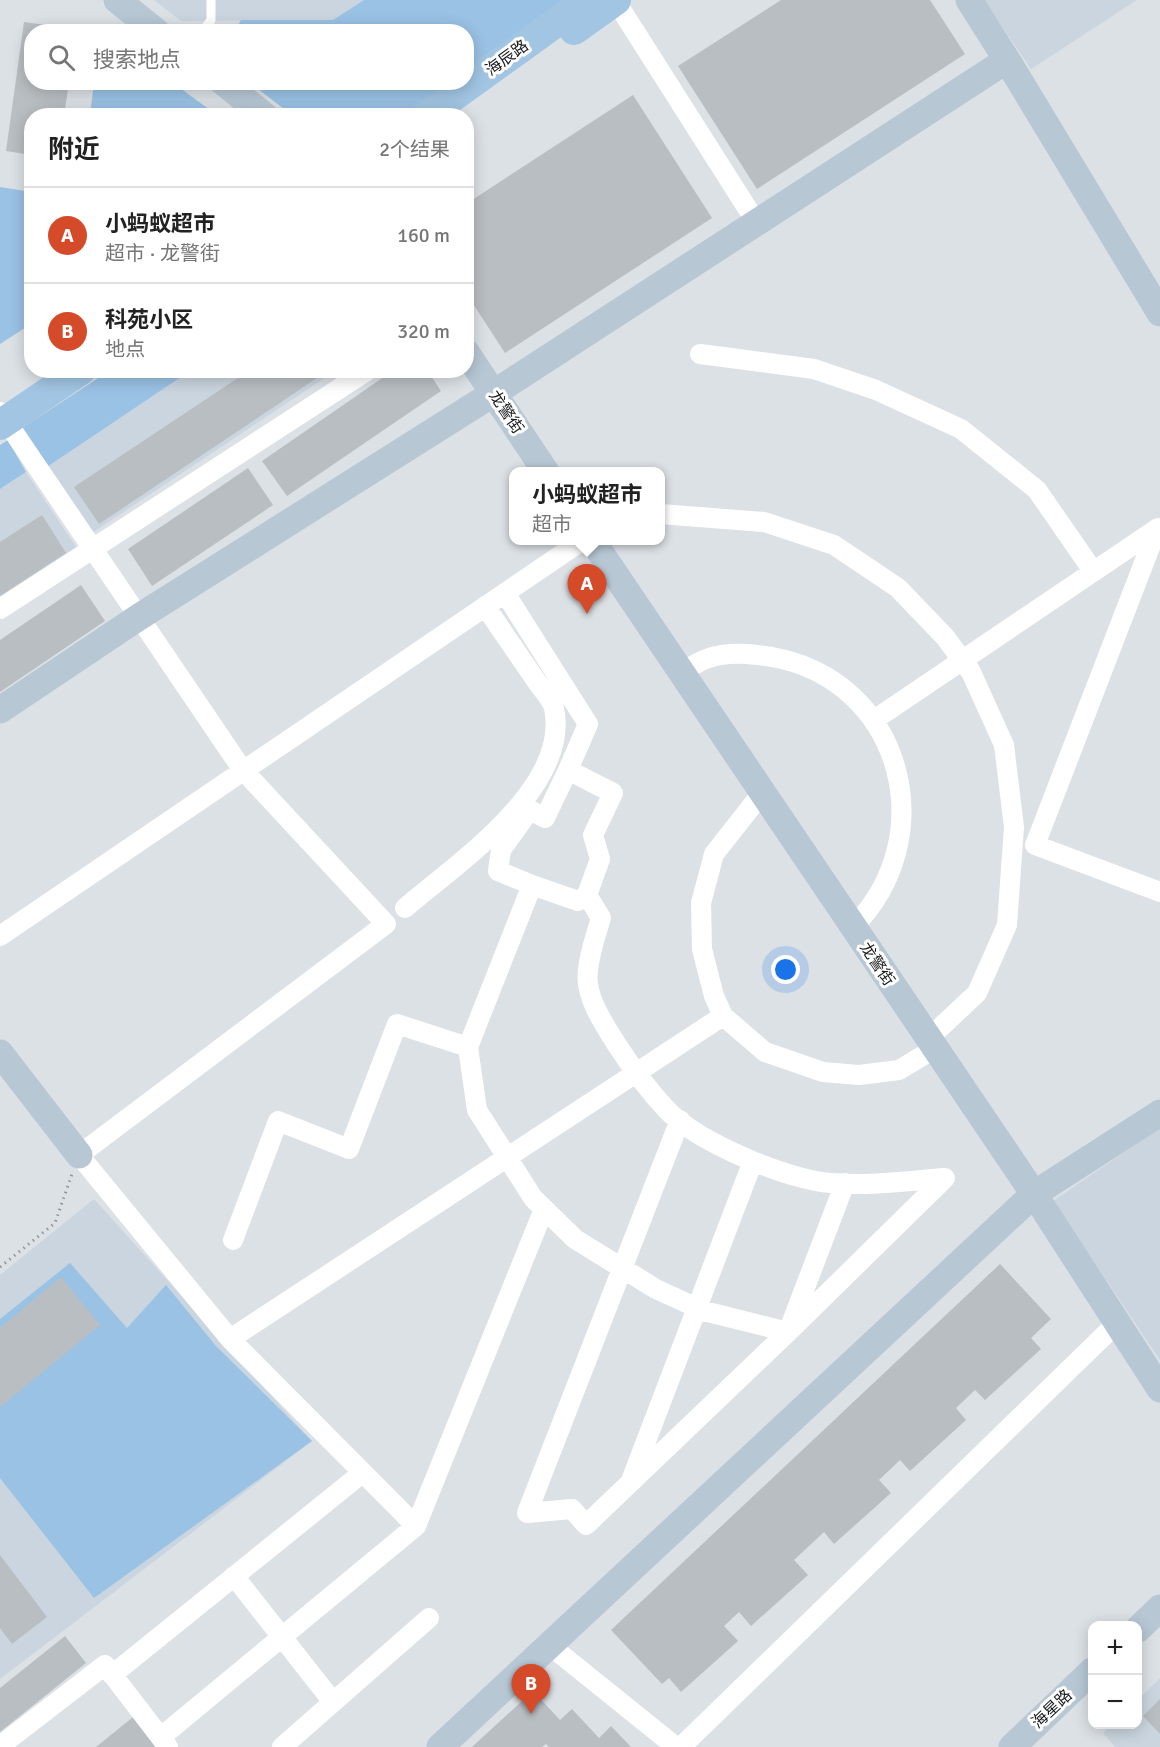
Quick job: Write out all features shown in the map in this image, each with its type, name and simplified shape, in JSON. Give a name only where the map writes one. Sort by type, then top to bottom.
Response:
[{"type":"main road","name":"海辰路","points":[[474,81],[587,0]]},
{"type":"main road","name":"海辰路","points":[[466,108],[616,0]]},
{"type":"main road","name":"海辰路","points":[[437,108],[462,90]]},
{"type":"main road","points":[[2,416],[42,378]]},
{"type":"main road","points":[[2,416],[67,378]]},
{"type":"street","points":[[117,0],[147,24]]},
{"type":"street","points":[[616,0],[756,222]]},
{"type":"street","points":[[969,0],[1160,313]]},
{"type":"street","points":[[0,710],[139,617],[494,393],[1007,60]]},
{"type":"street","points":[[233,90],[255,108]]},
{"type":"street","points":[[700,354],[814,369],[876,390],[961,429],[1037,490],[1093,571]]},
{"type":"street","name":"龙警街","points":[[474,364],[543,467]]},
{"type":"street","points":[[0,609],[356,378]]},
{"type":"street","points":[[2,416],[242,769],[386,924],[79,1155]]},
{"type":"street","points":[[665,514],[764,522],[834,545],[898,588],[945,637],[971,672],[1004,745],[1014,827],[1007,924],[977,993],[930,1044],[899,1070],[859,1075],[823,1072],[765,1052],[723,1016],[714,996],[702,950],[701,903],[714,854],[762,794]]},
{"type":"street","points":[[874,720],[1159,528]]},
{"type":"street","points":[[1035,845],[1159,528]]},
{"type":"street","points":[[0,936],[242,769],[575,545]]},
{"type":"street","name":"龙警街","points":[[595,545],[930,1044],[1034,1194],[1160,1389]]},
{"type":"street","points":[[505,593],[588,724],[545,818],[530,810],[501,850],[498,871],[578,901],[587,895],[600,859],[593,835],[613,793],[568,770]]},
{"type":"street","points":[[405,908],[494,832],[526,801],[542,771],[554,738],[554,707],[485,606]]},
{"type":"street","points":[[681,672],[710,658],[749,653],[799,662],[849,691],[874,720],[897,765],[904,813],[897,858],[866,914],[852,928]]},
{"type":"street","points":[[1012,845],[1035,845],[1160,892]]},
{"type":"street","points":[[532,885],[468,1047],[477,1110],[533,1198],[574,1239],[623,1270],[696,1308],[752,1325],[788,1332]]},
{"type":"street","points":[[587,895],[601,918],[594,939],[587,983],[602,1022],[636,1073],[668,1112],[680,1120],[713,1142],[768,1168],[820,1180],[845,1183],[945,1178],[586,1526],[572,1509],[527,1513],[680,1120]]},
{"type":"street","points":[[230,1340],[723,1016]]},
{"type":"street","points":[[232,1240],[278,1121],[349,1149],[397,1024],[468,1047]]},
{"type":"street","points":[[0,1053],[79,1155],[230,1340],[416,1526]]},
{"type":"street","points":[[440,1747],[1034,1194],[1160,1113]]},
{"type":"street","points":[[629,1484],[753,1161]]},
{"type":"street","points":[[788,1332],[845,1183]]},
{"type":"street","points":[[110,1680],[165,1742],[281,1637],[416,1526],[544,1209]]},
{"type":"street","points":[[681,1747],[1117,1323]]},
{"type":"street","points":[[0,1746],[110,1680],[234,1576],[362,1474]]},
{"type":"street","points":[[234,1576],[333,1702]]},
{"type":"street","points":[[1142,1624],[1160,1608]]},
{"type":"street","points":[[282,1747],[429,1618]]},
{"type":"street","points":[[548,1644],[676,1747]]},
{"type":"street","name":"海星路","points":[[1011,1747],[1088,1675]]},
{"type":"lane","points":[[208,24],[211,20],[211,0]]},
{"type":"path","points":[[0,1267],[55,1223],[79,1155]]},
{"type":"shaded area","points":[[154,0],[364,0],[333,20],[181,21]]},
{"type":"shaded area","points":[[364,0],[567,0],[474,66],[474,24],[239,24],[241,20],[333,20]]},
{"type":"shaded area","points":[[984,0],[1137,0],[1031,69]]},
{"type":"shaded area","points":[[93,90],[183,90],[207,108],[91,108]]},
{"type":"shaded area","points":[[259,90],[440,90],[414,108],[283,108]]},
{"type":"shaded area","points":[[0,187],[24,191],[24,329],[0,344]]},
{"type":"shaded area","points":[[98,378],[180,378],[47,467],[22,428]]},
{"type":"shaded area","points":[[180,378],[324,378],[92,533],[47,467]]},
{"type":"shaded area","points":[[8,440],[26,472],[0,489],[0,445]]},
{"type":"shaded area","points":[[26,472],[76,547],[0,596],[0,489]]},
{"type":"shaded area","points":[[1160,1128],[1160,1360],[1053,1201]]},
{"type":"shaded area","points":[[94,1199],[312,1441],[0,1679],[0,1275]]},
{"type":"shaded area","points":[[70,1263],[127,1328],[166,1285],[216,1346],[312,1441],[94,1598],[0,1478],[0,1319]]},
{"type":"shaded area","points":[[1160,1678],[1160,1747],[1115,1747],[1103,1733],[1108,1729],[1142,1729],[1142,1696]]},
{"type":"building","points":[[781,0],[930,0],[965,54],[757,189],[678,66]]},
{"type":"building","points":[[24,22],[39,24],[24,24],[24,90],[68,90],[65,108],[24,108],[24,154],[6,151]]},
{"type":"building","points":[[633,95],[712,218],[505,353],[474,305],[474,199]]},
{"type":"building","points":[[238,378],[317,378],[99,524],[74,487]]},
{"type":"building","points":[[382,378],[432,378],[441,391],[287,496],[262,461]]},
{"type":"building","points":[[248,468],[273,505],[152,586],[128,549]]},
{"type":"building","points":[[42,515],[66,553],[0,596],[0,542]]},
{"type":"building","points":[[81,585],[105,621],[0,692],[0,640]]},
{"type":"building","points":[[1000,1264],[1051,1319],[1031,1338],[1041,1349],[985,1400],[975,1390],[956,1408],[966,1420],[910,1471],[900,1460],[879,1480],[891,1493],[834,1544],[824,1532],[794,1560],[808,1575],[751,1626],[739,1612],[724,1626],[738,1641],[681,1692],[669,1678],[662,1684],[611,1630]]},
{"type":"building","points":[[61,1277],[100,1325],[0,1407],[0,1328]]},
{"type":"building","points":[[0,1555],[47,1617],[12,1644],[0,1628]]},
{"type":"building","points":[[65,1636],[86,1663],[0,1732],[0,1688]]},
{"type":"building","points":[[533,1691],[560,1720],[572,1709],[599,1738],[611,1726],[631,1747],[549,1747],[546,1744],[542,1747],[472,1747]]},
{"type":"building","points":[[1160,1699],[1160,1734],[1143,1716]]},
{"type":"building","points":[[133,1717],[157,1747],[96,1747]]},
{"type":"place","name":"小蚂蚁超市","points":[[587,614]]},
{"type":"place","name":"科苑小区","points":[[531,1714]]}]
